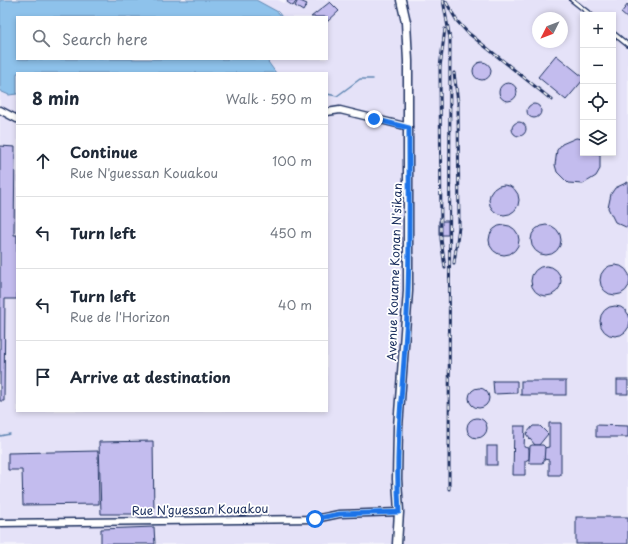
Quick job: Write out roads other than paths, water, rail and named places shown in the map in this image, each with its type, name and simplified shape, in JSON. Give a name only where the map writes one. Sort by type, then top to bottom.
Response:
[{"type":"street","name":"Avenue Kouame Konan N'sikan","points":[[397,544],[399,512],[397,479],[398,428],[408,291],[409,128],[406,22],[402,0]]},
{"type":"street","points":[[0,110],[16,118]]},
{"type":"street","points":[[328,112],[340,110],[409,128]]},
{"type":"street","name":"Rue N'guessan Kouakou","points":[[0,523],[315,519],[339,514],[399,512]]},
{"type":"lane","points":[[572,0],[587,12]]},
{"type":"lane","points":[[616,35],[628,45]]},
{"type":"water","points":[[0,0],[256,0],[278,12],[281,16],[16,16],[16,60],[267,60],[275,72],[16,72],[16,94],[9,95],[0,91]]},
{"type":"waterway","points":[[328,94],[337,96],[360,79],[373,79]]},
{"type":"waterway","points":[[0,436],[10,434]]},
{"type":"railway","points":[[443,0],[450,39],[449,489]]},
{"type":"railway","points":[[446,2],[457,21],[467,32],[552,100]]},
{"type":"railway","points":[[445,29],[440,67],[441,239],[445,268]]},
{"type":"railway","points":[[454,73],[458,102],[459,227],[454,263]]}]
